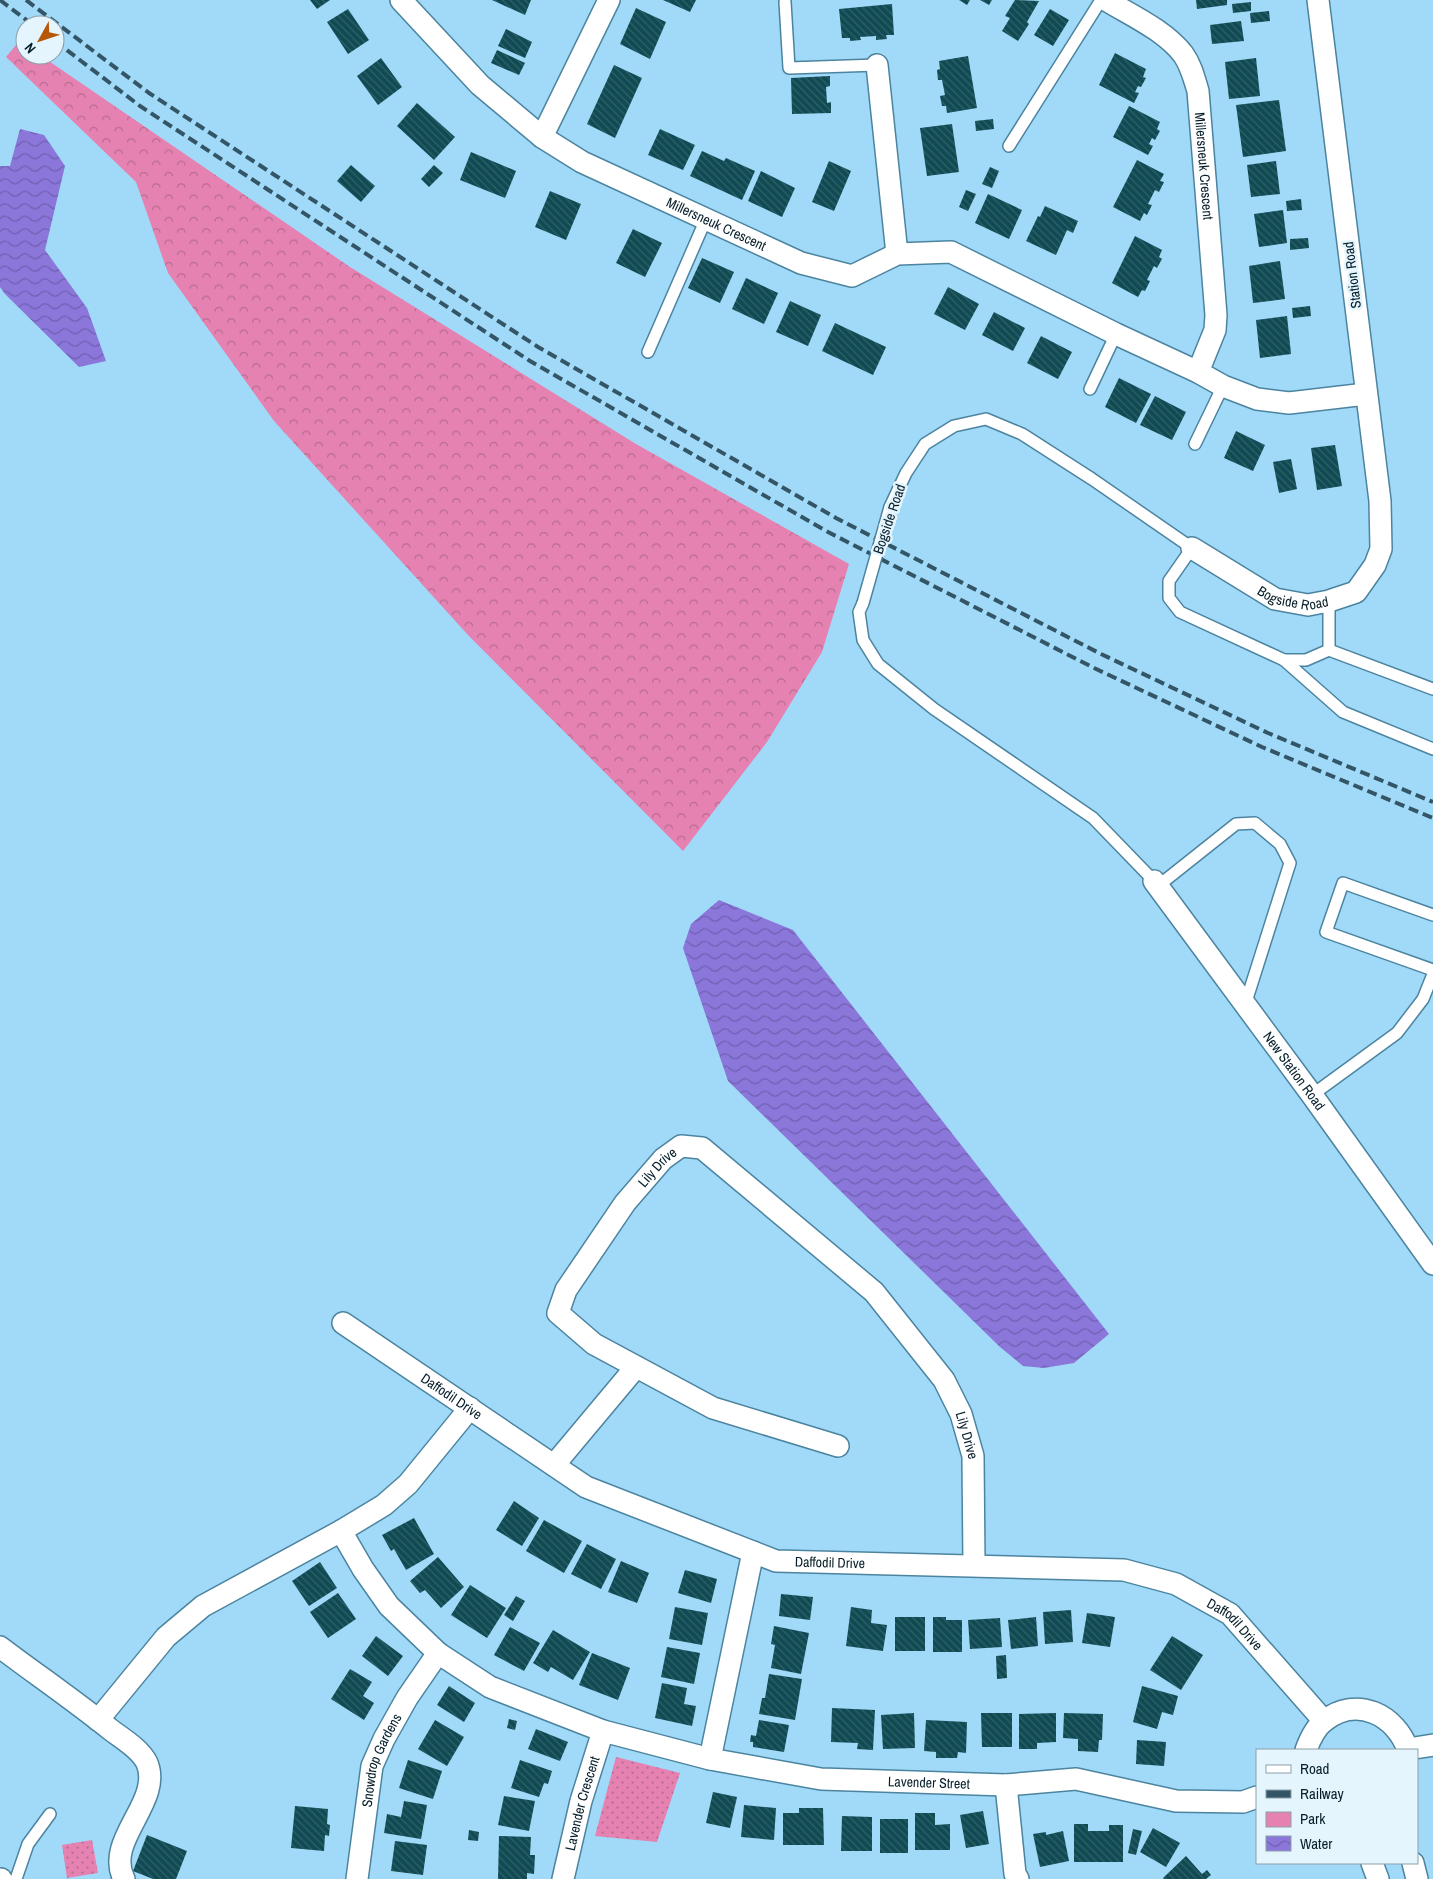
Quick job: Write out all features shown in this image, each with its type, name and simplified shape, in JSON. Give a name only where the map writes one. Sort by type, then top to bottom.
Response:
[{"type":"street","name":"Millersneuk Crescent","points":[[400,0],[480,85],[542,137],[582,162],[802,263],[852,276],[897,254],[951,252],[1116,334],[1198,372],[1223,386],[1257,399],[1289,403],[1366,394]]},
{"type":"street","points":[[542,137],[609,0]]},
{"type":"street","name":"Millersneuk Crescent","points":[[1106,0],[1174,43],[1193,72],[1198,91],[1216,315],[1215,330],[1198,372]]},
{"type":"street","name":"Station Road","points":[[1318,0],[1380,501],[1381,549]]},
{"type":"street","points":[[877,65],[897,254]]},
{"type":"street","name":"Bogside Road","points":[[1192,548],[1275,599],[1308,605],[1329,601],[1356,592],[1375,565],[1381,549]]},
{"type":"street","name":"New Station Road","points":[[1156,883],[1312,1095],[1433,1264]]},
{"type":"street","name":"Lily Drive","points":[[838,1446],[713,1408],[594,1344],[558,1313],[566,1290],[625,1203],[663,1159],[681,1146],[702,1148],[874,1292],[944,1380],[961,1414],[973,1456],[974,1565]]},
{"type":"street","name":"Daffodil Drive","points":[[343,1323],[586,1487],[776,1561],[1124,1570],[1176,1584],[1230,1614],[1324,1721]]},
{"type":"street","points":[[554,1465],[636,1366]]},
{"type":"street","points":[[98,1720],[166,1637],[203,1606],[341,1531],[384,1505],[408,1484],[470,1408]]},
{"type":"street","name":"Lavender Street","points":[[341,1531],[363,1569],[389,1606],[438,1653],[490,1686],[603,1731],[710,1759],[821,1779],[1006,1785],[1076,1779],[1176,1801],[1243,1802],[1256,1797]]},
{"type":"street","points":[[710,1759],[752,1552]]},
{"type":"street","points":[[0,1647],[141,1753],[150,1772],[149,1788],[123,1845],[120,1866],[124,1879]]},
{"type":"street","name":"Snowdrop Gardens","points":[[357,1879],[372,1766],[406,1698],[438,1653]]},
{"type":"street","points":[[1306,1749],[1312,1734],[1324,1721],[1339,1712],[1356,1709],[1374,1712],[1389,1720],[1401,1733],[1408,1749]]},
{"type":"street","name":"Lavender Crescent","points":[[563,1879],[580,1801],[603,1731]]},
{"type":"street","points":[[1413,1749],[1433,1745]]},
{"type":"street","points":[[1006,1785],[1015,1874],[1018,1879]]},
{"type":"street","points":[[1372,1864],[1378,1879]]},
{"type":"street","points":[[1413,1864],[1417,1879]]},
{"type":"lane","points":[[1009,146],[1101,0]]},
{"type":"lane","points":[[785,2],[789,68],[877,65]]},
{"type":"lane","points":[[648,352],[706,219]]},
{"type":"lane","points":[[1090,390],[1116,334]]},
{"type":"lane","points":[[1195,444],[1223,386]]},
{"type":"lane","name":"Bogside Road","points":[[1156,883],[1093,818],[934,709],[878,664],[863,640],[859,612],[890,507],[906,473],[925,444],[954,426],[986,419],[1029,439],[1092,479],[1192,548]]},
{"type":"lane","points":[[1192,548],[1169,581],[1168,598],[1180,612],[1284,660],[1343,712],[1433,749]]},
{"type":"lane","points":[[1329,601],[1329,650]]},
{"type":"lane","points":[[1284,660],[1306,660],[1329,650],[1433,689]]},
{"type":"lane","points":[[1156,883],[1236,824],[1255,823],[1280,844],[1290,863],[1245,1005]]},
{"type":"lane","points":[[1433,915],[1343,884],[1326,932],[1433,970]]},
{"type":"lane","points":[[1312,1095],[1397,1033],[1423,999],[1433,974]]},
{"type":"lane","points":[[16,1879],[28,1844],[50,1814]]},
{"type":"green space","points":[[15,46],[15,65],[55,65],[350,267],[636,444],[849,564],[822,652],[767,742],[683,851],[468,635],[274,421],[168,273],[136,182],[6,57]]},
{"type":"green space","points":[[616,1757],[680,1773],[657,1842],[595,1836]]},
{"type":"green space","points":[[92,1840],[98,1873],[67,1878],[62,1845]]},
{"type":"water","points":[[20,129],[44,135],[65,166],[45,250],[87,308],[106,361],[79,367],[0,287],[0,166],[10,166]]},
{"type":"water","points":[[719,900],[793,930],[1109,1334],[1074,1363],[1044,1368],[1023,1366],[1000,1347],[728,1081],[683,948],[691,924]]},
{"type":"building","points":[[310,0],[330,0],[317,9]]},
{"type":"building","points":[[492,0],[531,0],[525,15]]},
{"type":"building","points":[[663,0],[696,0],[690,12]]},
{"type":"building","points":[[959,0],[970,0],[967,5]]},
{"type":"building","points":[[980,0],[992,0],[989,5]]},
{"type":"building","points":[[1015,0],[1039,1],[1027,22],[1029,24],[1018,41],[1002,31],[1010,18],[1005,16]]},
{"type":"building","points":[[1196,0],[1227,0],[1227,5],[1197,9]]},
{"type":"building","points":[[1251,2],[1251,11],[1233,13],[1232,4]]},
{"type":"building","points":[[892,4],[894,35],[886,35],[887,39],[876,40],[876,36],[860,37],[861,40],[850,41],[850,38],[842,38],[839,9]]},
{"type":"building","points":[[636,8],[666,22],[650,59],[620,44]]},
{"type":"building","points":[[348,9],[369,40],[348,54],[327,22]]},
{"type":"building","points":[[1050,9],[1069,20],[1053,46],[1034,35]]},
{"type":"building","points":[[1269,11],[1270,21],[1251,23],[1250,13]]},
{"type":"building","points":[[1241,21],[1244,41],[1212,44],[1210,25]]},
{"type":"building","points":[[506,29],[532,42],[525,58],[498,46]]},
{"type":"building","points":[[497,50],[525,63],[519,75],[491,63]]},
{"type":"building","points":[[1115,53],[1146,69],[1143,77],[1146,78],[1141,87],[1138,86],[1135,92],[1139,93],[1134,103],[1099,85]]},
{"type":"building","points":[[968,56],[977,108],[947,113],[946,106],[942,106],[940,96],[945,95],[942,80],[938,80],[937,70],[940,69],[939,61]]},
{"type":"building","points":[[381,58],[402,87],[378,105],[357,76]]},
{"type":"building","points":[[1256,58],[1260,96],[1229,99],[1225,62]]},
{"type":"building","points":[[614,65],[642,78],[615,138],[587,124]]},
{"type":"building","points":[[830,76],[830,86],[826,87],[827,103],[831,102],[831,113],[792,114],[791,78]]},
{"type":"building","points":[[1279,100],[1286,151],[1243,157],[1236,105]]},
{"type":"building","points":[[417,103],[455,137],[434,160],[397,126]]},
{"type":"building","points":[[1129,106],[1160,122],[1157,129],[1160,131],[1155,140],[1152,138],[1149,144],[1153,146],[1148,155],[1113,137]]},
{"type":"building","points":[[993,119],[994,129],[976,131],[975,121]]},
{"type":"building","points":[[952,124],[959,172],[927,176],[920,128]]},
{"type":"building","points":[[660,129],[695,145],[683,170],[648,155]]},
{"type":"building","points":[[702,151],[724,161],[726,158],[755,171],[742,200],[690,176]]},
{"type":"building","points":[[471,152],[516,171],[505,198],[460,180]]},
{"type":"building","points":[[1137,160],[1164,174],[1160,181],[1164,182],[1159,192],[1155,190],[1148,204],[1152,205],[1147,215],[1144,213],[1140,221],[1113,207]]},
{"type":"building","points":[[829,161],[851,171],[834,211],[812,202]]},
{"type":"building","points":[[1276,161],[1280,194],[1251,197],[1247,165]]},
{"type":"building","points":[[351,165],[375,186],[361,202],[337,181]]},
{"type":"building","points":[[434,165],[443,173],[429,187],[421,179]]},
{"type":"building","points":[[990,167],[999,171],[992,188],[982,184]]},
{"type":"building","points":[[761,171],[795,188],[782,217],[748,201]]},
{"type":"building","points":[[966,190],[976,194],[968,211],[959,207]]},
{"type":"building","points":[[550,191],[581,204],[566,240],[535,227]]},
{"type":"building","points":[[988,194],[1022,210],[1009,239],[975,223]]},
{"type":"building","points":[[1301,199],[1302,210],[1287,211],[1286,201]]},
{"type":"building","points":[[1045,206],[1078,221],[1073,233],[1067,230],[1056,255],[1026,241]]},
{"type":"building","points":[[1283,210],[1287,243],[1259,247],[1254,214]]},
{"type":"building","points":[[633,229],[662,243],[645,277],[616,263]]},
{"type":"building","points":[[1135,236],[1162,250],[1159,257],[1162,259],[1157,268],[1154,266],[1147,280],[1150,281],[1145,291],[1142,290],[1138,297],[1112,283]]},
{"type":"building","points":[[1308,238],[1309,248],[1290,250],[1290,239]]},
{"type":"building","points":[[702,258],[734,272],[720,303],[688,288]]},
{"type":"building","points":[[1280,261],[1285,299],[1253,303],[1249,266]]},
{"type":"building","points":[[746,278],[778,293],[764,324],[732,309]]},
{"type":"building","points":[[948,287],[979,304],[965,330],[934,314]]},
{"type":"building","points":[[790,301],[821,315],[808,346],[776,332]]},
{"type":"building","points":[[1310,306],[1311,316],[1293,318],[1292,308]]},
{"type":"building","points":[[994,312],[1025,328],[1013,351],[982,335]]},
{"type":"building","points":[[1287,316],[1291,354],[1260,358],[1256,320]]},
{"type":"building","points":[[835,323],[886,347],[873,375],[822,351]]},
{"type":"building","points":[[1041,336],[1072,352],[1058,379],[1027,363]]},
{"type":"building","points":[[1119,378],[1151,394],[1136,423],[1105,407]]},
{"type":"building","points":[[1155,396],[1186,412],[1172,440],[1140,425]]},
{"type":"building","points":[[1236,431],[1265,445],[1253,471],[1224,458]]},
{"type":"building","points":[[1335,445],[1342,486],[1317,490],[1311,448]]},
{"type":"building","points":[[1291,459],[1297,489],[1279,493],[1273,462]]},
{"type":"building","points":[[514,1501],[539,1518],[522,1546],[496,1530]]},
{"type":"building","points":[[414,1518],[434,1554],[406,1570],[394,1549],[391,1551],[382,1535]]},
{"type":"building","points":[[544,1520],[582,1541],[564,1573],[526,1551]]},
{"type":"building","points":[[587,1544],[616,1559],[601,1589],[571,1574]]},
{"type":"building","points":[[438,1557],[464,1587],[441,1608],[425,1590],[420,1593],[410,1581]]},
{"type":"building","points":[[621,1561],[649,1573],[637,1603],[608,1592]]},
{"type":"building","points":[[320,1562],[337,1588],[309,1606],[292,1581]]},
{"type":"building","points":[[685,1570],[717,1579],[711,1603],[678,1593]]},
{"type":"building","points":[[470,1585],[506,1608],[487,1638],[451,1615]]},
{"type":"building","points":[[338,1593],[356,1619],[328,1638],[310,1612]]},
{"type":"building","points":[[781,1594],[813,1597],[810,1620],[779,1616]]},
{"type":"building","points":[[516,1596],[525,1601],[513,1621],[504,1615]]},
{"type":"building","points":[[675,1607],[708,1613],[702,1645],[669,1639]]},
{"type":"building","points":[[851,1607],[872,1610],[871,1623],[887,1625],[883,1651],[846,1646]]},
{"type":"building","points":[[1071,1610],[1073,1642],[1045,1644],[1043,1612]]},
{"type":"building","points":[[1087,1613],[1115,1617],[1110,1647],[1082,1643]]},
{"type":"building","points":[[895,1617],[925,1617],[925,1651],[895,1651]]},
{"type":"building","points":[[933,1617],[946,1617],[946,1620],[962,1620],[962,1652],[933,1652]]},
{"type":"building","points":[[1036,1617],[1038,1646],[1011,1649],[1008,1620]]},
{"type":"building","points":[[1000,1618],[1002,1647],[970,1649],[968,1620]]},
{"type":"building","points":[[774,1626],[809,1633],[801,1674],[771,1668],[775,1645],[771,1644]]},
{"type":"building","points":[[510,1627],[540,1643],[524,1671],[494,1655]]},
{"type":"building","points":[[553,1630],[590,1652],[573,1680],[551,1667],[548,1672],[533,1663]]},
{"type":"building","points":[[376,1636],[403,1656],[388,1676],[362,1656]]},
{"type":"building","points":[[1172,1636],[1203,1655],[1181,1690],[1150,1670]]},
{"type":"building","points":[[667,1647],[700,1653],[694,1684],[661,1677]]},
{"type":"building","points":[[592,1653],[630,1668],[618,1700],[579,1685]]},
{"type":"building","points":[[1006,1655],[1007,1678],[997,1679],[996,1656]]},
{"type":"building","points":[[350,1669],[372,1682],[363,1696],[374,1703],[364,1720],[331,1699]]},
{"type":"building","points":[[769,1674],[802,1679],[795,1720],[759,1714],[762,1698],[765,1698]]},
{"type":"building","points":[[662,1683],[687,1688],[684,1704],[696,1706],[692,1726],[655,1718]]},
{"type":"building","points":[[449,1686],[475,1703],[464,1722],[437,1705]]},
{"type":"building","points":[[1142,1686],[1178,1696],[1173,1715],[1162,1712],[1157,1729],[1133,1722]]},
{"type":"building","points":[[832,1708],[875,1710],[873,1750],[857,1749],[858,1743],[831,1742]]},
{"type":"building","points":[[914,1713],[915,1748],[883,1749],[881,1715]]},
{"type":"building","points":[[981,1713],[1012,1713],[1012,1747],[982,1747]]},
{"type":"building","points":[[1056,1713],[1056,1742],[1037,1743],[1037,1749],[1019,1749],[1019,1714]]},
{"type":"building","points":[[1064,1713],[1103,1714],[1102,1740],[1099,1740],[1098,1752],[1078,1751],[1078,1739],[1063,1738]]},
{"type":"building","points":[[509,1719],[517,1721],[515,1730],[507,1728]]},
{"type":"building","points":[[435,1720],[464,1737],[447,1766],[418,1749]]},
{"type":"building","points":[[759,1720],[789,1725],[784,1752],[753,1747],[753,1742],[750,1742],[751,1735],[756,1736]]},
{"type":"building","points":[[926,1720],[967,1722],[966,1753],[958,1752],[957,1758],[936,1758],[936,1752],[924,1751]]},
{"type":"building","points":[[536,1729],[568,1742],[560,1761],[528,1749]]},
{"type":"building","points":[[1137,1740],[1166,1742],[1164,1766],[1136,1764]]},
{"type":"building","points":[[408,1760],[442,1771],[433,1799],[399,1788]]},
{"type":"building","points":[[520,1760],[552,1771],[548,1784],[544,1783],[539,1797],[511,1788]]},
{"type":"building","points":[[713,1792],[737,1797],[730,1828],[706,1823]]},
{"type":"building","points":[[504,1796],[535,1801],[529,1831],[498,1825]]},
{"type":"building","points":[[404,1801],[427,1805],[421,1839],[384,1833],[387,1814],[401,1817]]},
{"type":"building","points":[[744,1805],[776,1808],[774,1840],[741,1837]]},
{"type":"building","points":[[295,1806],[328,1809],[327,1824],[330,1825],[329,1836],[325,1835],[324,1851],[291,1848]]},
{"type":"building","points":[[799,1808],[823,1808],[824,1845],[783,1845],[783,1813],[799,1813]]},
{"type":"building","points":[[983,1811],[989,1844],[966,1848],[960,1815]]},
{"type":"building","points":[[915,1813],[935,1813],[935,1825],[950,1824],[950,1850],[915,1850]]},
{"type":"building","points":[[842,1816],[872,1817],[872,1851],[841,1851]]},
{"type":"building","points":[[880,1819],[908,1819],[908,1853],[880,1853]]},
{"type":"building","points":[[1074,1824],[1088,1824],[1088,1831],[1109,1831],[1109,1825],[1123,1825],[1123,1862],[1074,1862]]},
{"type":"building","points":[[1153,1828],[1180,1843],[1166,1867],[1140,1852]]},
{"type":"building","points":[[1133,1829],[1142,1831],[1136,1855],[1128,1853]]},
{"type":"building","points":[[469,1830],[479,1832],[478,1841],[468,1840]]},
{"type":"building","points":[[1063,1831],[1069,1861],[1040,1867],[1033,1834],[1046,1832],[1046,1835]]},
{"type":"building","points":[[147,1835],[187,1851],[176,1879],[153,1879],[133,1871]]},
{"type":"building","points":[[499,1836],[531,1837],[530,1855],[535,1855],[534,1874],[527,1873],[527,1879],[498,1879]]},
{"type":"building","points":[[395,1841],[427,1845],[423,1875],[391,1871]]},
{"type":"building","points":[[1186,1856],[1202,1874],[1207,1870],[1211,1875],[1206,1879],[1163,1878]]},
{"type":"railway","points":[[0,0],[20,15]]},
{"type":"railway","points":[[26,0],[149,93],[538,347],[836,518],[1101,654],[1268,733],[1433,802]]},
{"type":"railway","points":[[65,49],[140,106],[530,361],[828,532],[1094,668],[1262,747],[1433,818]]}]
